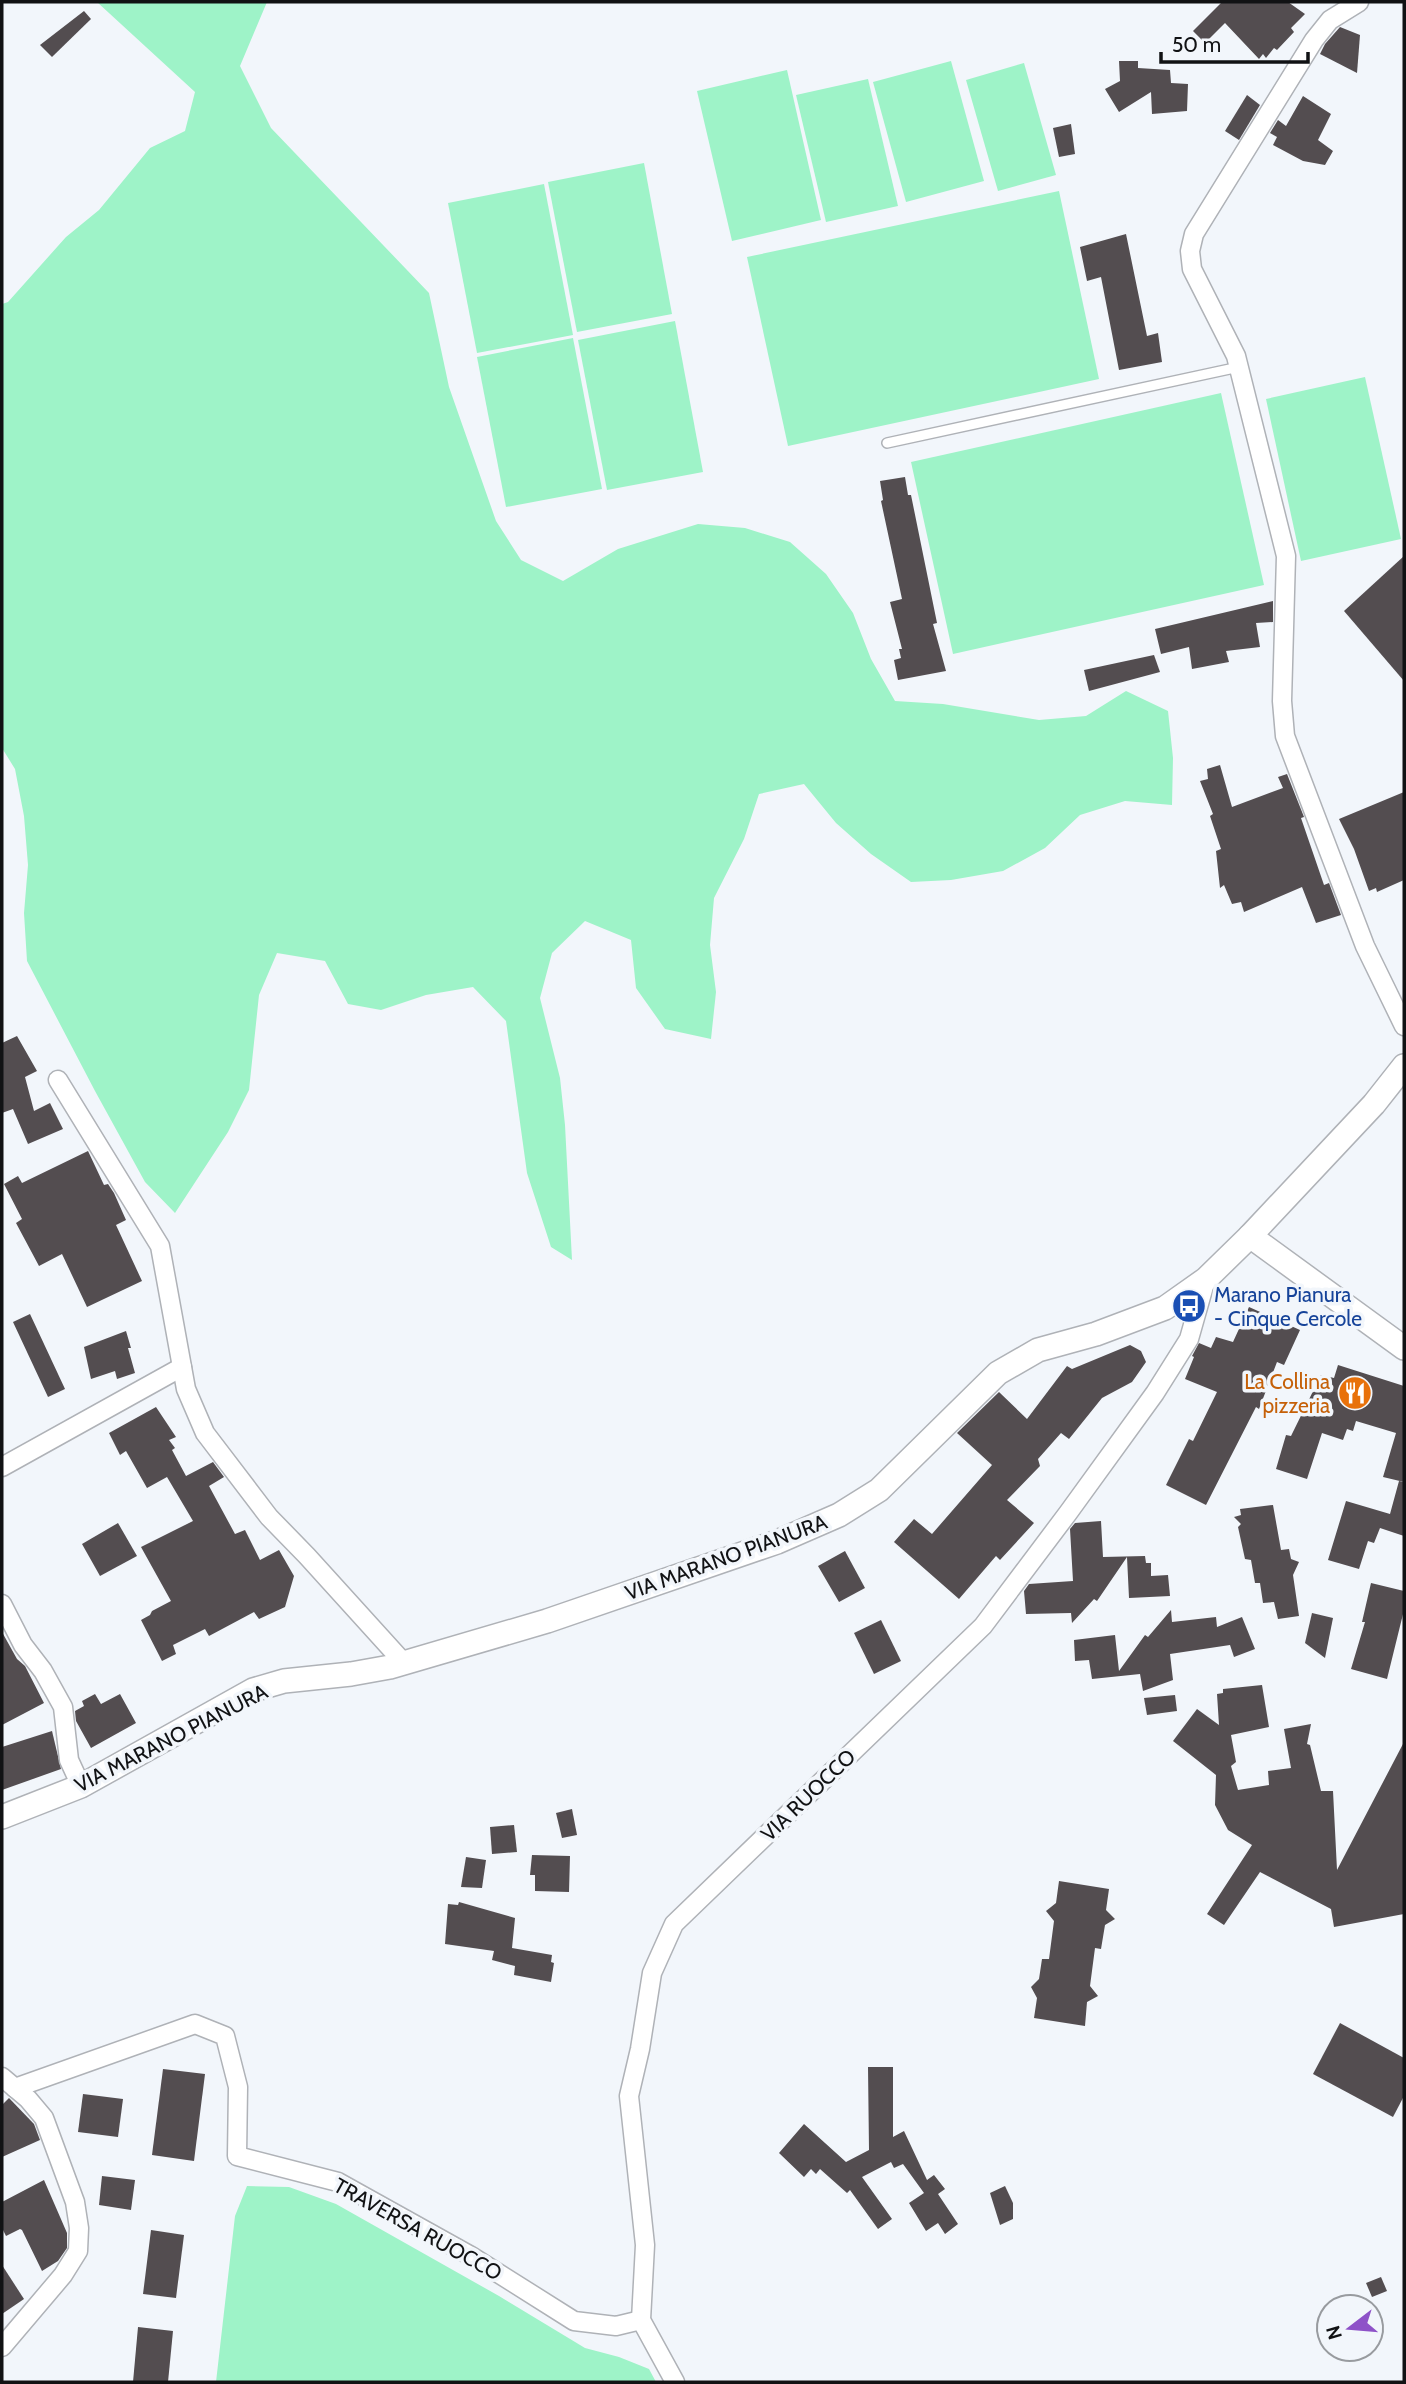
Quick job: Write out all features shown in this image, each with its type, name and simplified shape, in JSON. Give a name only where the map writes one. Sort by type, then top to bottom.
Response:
[{"type":"street","points":[[1359,2],[1330,20],[1314,40],[1194,234],[1191,251],[1192,269],[1240,367],[1286,556],[1282,701],[1285,736],[1365,946],[1404,1026]]},
{"type":"street","name":"VIA MARANO PIANURA","points":[[2,1817],[81,1786],[253,1690],[284,1681],[351,1674],[404,1663],[547,1621],[777,1542],[839,1515],[879,1490],[998,1373],[1038,1350],[1096,1334],[1165,1308],[1206,1279],[1374,1104],[1404,1066]]},
{"type":"street","points":[[58,1080],[160,1246],[186,1389],[205,1433],[269,1517],[404,1663]]},
{"type":"street","points":[[1250,1236],[1404,1348]]},
{"type":"street","name":"VIA RUOCCO","points":[[641,2320],[645,2245],[629,2096],[640,2049],[652,1973],[674,1924],[983,1626],[1155,1393],[1189,1339],[1206,1279]]},
{"type":"street","points":[[2,1467],[182,1367]]},
{"type":"street","points":[[2,1604],[23,1645],[43,1671],[63,1707],[69,1760],[81,1786]]},
{"type":"street","name":"TRAVERSA RUOCCO","points":[[8,2082],[195,2024],[225,2036],[239,2087],[237,2156],[338,2182],[471,2256],[573,2321],[616,2326],[641,2320]]},
{"type":"street","points":[[2,2347],[63,2275],[78,2251],[79,2228],[75,2202],[44,2118],[28,2099],[8,2082]]},
{"type":"street","points":[[641,2320],[675,2382]]},
{"type":"lane","points":[[887,443],[1240,367]]},
{"type":"green space","points":[[97,2],[267,2],[240,66],[271,128],[429,293],[449,387],[496,521],[521,560],[563,581],[618,549],[698,524],[745,528],[790,542],[826,574],[853,613],[871,659],[895,701],[943,704],[1039,720],[1086,716],[1126,691],[1168,711],[1173,758],[1172,805],[1125,801],[1080,815],[1045,848],[1003,871],[951,880],[911,882],[871,854],[836,823],[804,784],[759,794],[744,839],[714,898],[710,945],[716,992],[711,1039],[665,1029],[636,988],[631,940],[585,921],[552,953],[540,998],[560,1078],[572,1260],[551,1247],[527,1173],[506,1021],[473,987],[426,995],[381,1010],[348,1004],[325,961],[277,953],[259,995],[249,1090],[228,1132],[175,1213],[145,1182],[27,961],[24,913],[28,865],[24,816],[15,769],[2,748],[2,304],[8,302],[66,237],[99,210],[150,148],[185,131],[195,92]]},
{"type":"green space","points":[[951,61],[984,181],[906,202],[873,82]]},
{"type":"green space","points":[[1024,63],[1056,175],[998,191],[966,80]]},
{"type":"green space","points":[[787,70],[821,220],[732,241],[697,91]]},
{"type":"green space","points":[[868,79],[898,206],[826,222],[796,95]]},
{"type":"green space","points":[[644,163],[672,314],[577,332],[548,182]]},
{"type":"green space","points":[[544,184],[573,335],[477,353],[448,203]]},
{"type":"green space","points":[[1059,191],[1099,379],[788,446],[747,257]]},
{"type":"green space","points":[[675,321],[703,472],[607,490],[578,340]]},
{"type":"green space","points":[[573,338],[602,489],[506,507],[477,357]]},
{"type":"green space","points":[[1365,377],[1401,539],[1301,561],[1266,399]]},
{"type":"green space","points":[[1221,393],[1264,585],[953,654],[911,462]]},
{"type":"green space","points":[[247,2186],[289,2187],[336,2204],[585,2348],[649,2369],[656,2382],[216,2382],[235,2216]]},
{"type":"building","points":[[1222,2],[1288,2],[1305,14],[1291,28],[1294,32],[1277,50],[1274,48],[1266,58],[1263,54],[1259,59],[1225,23],[1205,43],[1193,31]]},
{"type":"building","points":[[84,11],[91,19],[52,57],[40,45]]},
{"type":"building","points":[[1340,27],[1360,35],[1357,73],[1320,54]]},
{"type":"building","points":[[1119,61],[1138,61],[1138,68],[1170,70],[1171,83],[1188,84],[1187,111],[1152,114],[1151,92],[1119,112],[1105,89],[1120,81]]},
{"type":"building","points":[[1247,95],[1260,105],[1239,140],[1225,131]]},
{"type":"building","points":[[1303,96],[1331,114],[1318,140],[1333,151],[1325,165],[1303,161],[1273,145],[1277,137],[1270,133],[1278,120],[1286,126]]},
{"type":"building","points":[[1071,124],[1075,154],[1059,157],[1053,128]]},
{"type":"building","points":[[1126,234],[1147,336],[1158,333],[1162,362],[1119,370],[1101,277],[1087,281],[1080,247]]},
{"type":"building","points":[[905,477],[937,623],[933,624],[946,671],[898,680],[894,660],[901,658],[899,649],[902,649],[890,602],[902,599],[881,501],[880,481]]},
{"type":"building","points":[[1404,556],[1404,681],[1344,611]]},
{"type":"building","points":[[1273,601],[1273,622],[1256,623],[1260,647],[1226,651],[1229,662],[1192,669],[1189,647],[1161,654],[1155,629]]},
{"type":"building","points":[[1154,655],[1160,672],[1089,691],[1084,670]]},
{"type":"building","points":[[1220,765],[1232,807],[1283,788],[1278,777],[1287,774],[1304,817],[1301,818],[1324,885],[1329,883],[1341,915],[1316,923],[1302,887],[1244,912],[1241,902],[1232,904],[1224,885],[1220,888],[1216,851],[1221,849],[1210,816],[1213,814],[1200,781],[1208,779],[1207,769]]},
{"type":"building","points":[[1404,792],[1404,880],[1377,892],[1376,888],[1369,891],[1354,849],[1339,819]]},
{"type":"building","points":[[17,1036],[37,1071],[25,1077],[34,1111],[50,1103],[63,1129],[28,1144],[13,1109],[2,1113],[2,1043]]},
{"type":"building","points":[[88,1151],[104,1185],[108,1184],[114,1193],[126,1220],[116,1225],[142,1281],[87,1307],[62,1254],[39,1266],[16,1223],[22,1219],[4,1184],[18,1176],[22,1183]]},
{"type":"building","points":[[1249,1307],[1300,1330],[1284,1365],[1277,1362],[1259,1409],[1256,1407],[1206,1505],[1166,1485],[1189,1439],[1193,1441],[1217,1392],[1185,1379],[1199,1343],[1211,1348],[1216,1337],[1233,1342]]},
{"type":"building","points":[[30,1314],[65,1389],[48,1397],[13,1322]]},
{"type":"building","points":[[126,1331],[135,1373],[117,1379],[115,1371],[91,1379],[84,1347]]},
{"type":"building","points":[[1130,1345],[1141,1351],[1146,1362],[1132,1382],[1102,1398],[1069,1439],[1061,1433],[1038,1459],[1040,1466],[1007,1500],[1034,1523],[1000,1560],[996,1556],[959,1599],[894,1542],[914,1519],[932,1534],[992,1465],[957,1433],[999,1392],[1027,1419],[1067,1366],[1072,1369]]},
{"type":"building","points":[[1338,1365],[1404,1386],[1404,1482],[1383,1477],[1396,1433],[1356,1421],[1353,1431],[1347,1429],[1343,1440],[1322,1433],[1307,1479],[1276,1469],[1286,1435],[1291,1436],[1321,1375],[1334,1378]]},
{"type":"building","points":[[156,1407],[176,1437],[169,1440],[186,1476],[213,1462],[224,1477],[209,1486],[235,1534],[245,1530],[260,1560],[279,1550],[294,1576],[285,1607],[259,1619],[254,1612],[209,1636],[205,1629],[173,1645],[176,1654],[162,1661],[141,1620],[171,1601],[141,1547],[193,1521],[167,1477],[147,1488],[126,1451],[120,1455],[109,1433]]},
{"type":"building","points":[[1399,1481],[1404,1482],[1404,1536],[1380,1528],[1374,1543],[1368,1541],[1359,1569],[1328,1560],[1346,1501],[1390,1514]]},
{"type":"building","points":[[1273,1505],[1281,1550],[1289,1549],[1291,1559],[1299,1562],[1293,1575],[1299,1616],[1278,1619],[1274,1602],[1263,1603],[1260,1583],[1255,1583],[1251,1560],[1245,1559],[1238,1527],[1241,1524],[1234,1517],[1241,1515],[1240,1509]]},
{"type":"building","points":[[1101,1521],[1103,1557],[1145,1556],[1146,1563],[1151,1563],[1151,1576],[1168,1575],[1170,1596],[1129,1598],[1127,1557],[1097,1601],[1094,1599],[1072,1623],[1071,1613],[1026,1614],[1024,1591],[1029,1584],[1073,1581],[1070,1529],[1075,1523]]},
{"type":"building","points":[[118,1523],[137,1556],[100,1576],[82,1544]]},
{"type":"building","points":[[845,1551],[865,1588],[839,1602],[818,1566]]},
{"type":"building","points":[[1371,1583],[1404,1591],[1404,1610],[1387,1679],[1351,1669],[1365,1622],[1362,1622]]},
{"type":"building","points":[[1171,1610],[1172,1622],[1216,1617],[1217,1627],[1242,1617],[1255,1649],[1234,1657],[1230,1645],[1170,1654],[1173,1680],[1143,1691],[1140,1674],[1092,1679],[1089,1660],[1075,1661],[1074,1640],[1115,1635],[1119,1671],[1145,1635],[1148,1637]]},
{"type":"building","points":[[1312,1613],[1333,1618],[1325,1658],[1305,1643]]},
{"type":"building","points":[[881,1620],[901,1661],[874,1674],[854,1633]]},
{"type":"building","points":[[2,1632],[17,1659],[25,1666],[44,1703],[2,1725]]},
{"type":"building","points":[[1262,1685],[1269,1727],[1231,1735],[1236,1762],[1231,1766],[1238,1790],[1269,1785],[1268,1771],[1291,1768],[1284,1729],[1311,1724],[1307,1744],[1310,1745],[1321,1791],[1333,1791],[1337,1870],[1404,1742],[1404,1914],[1334,1927],[1331,1909],[1260,1872],[1224,1925],[1207,1914],[1252,1845],[1228,1830],[1215,1805],[1216,1775],[1173,1741],[1197,1709],[1219,1725],[1217,1694],[1223,1693],[1223,1689]]},
{"type":"building","points":[[95,1694],[101,1704],[120,1694],[136,1723],[91,1748],[76,1721],[75,1711],[84,1706],[82,1701]]},
{"type":"building","points":[[1175,1695],[1177,1711],[1147,1715],[1144,1698]]},
{"type":"building","points":[[52,1731],[61,1769],[2,1790],[2,1747]]},
{"type":"building","points":[[572,1809],[577,1835],[562,1838],[556,1813]]},
{"type":"building","points":[[514,1825],[517,1852],[492,1854],[490,1827]]},
{"type":"building","points":[[532,1855],[570,1856],[569,1892],[535,1891],[535,1875],[530,1875]]},
{"type":"building","points":[[466,1857],[486,1860],[482,1888],[461,1887]]},
{"type":"building","points":[[1059,1881],[1109,1889],[1106,1910],[1115,1919],[1105,1925],[1101,1949],[1095,1948],[1090,1986],[1098,1996],[1087,2002],[1085,2026],[1034,2018],[1037,1998],[1031,1987],[1039,1979],[1042,1959],[1049,1959],[1054,1921],[1046,1911],[1056,1903]]},
{"type":"building","points":[[459,1902],[515,1918],[512,1948],[552,1955],[551,1962],[554,1963],[551,1982],[514,1975],[515,1966],[492,1960],[494,1951],[445,1944],[448,1904],[458,1905]]},
{"type":"building","points":[[1340,2023],[1404,2058],[1404,2096],[1393,2117],[1313,2074]]},
{"type":"building","points":[[868,2067],[893,2067],[893,2137],[904,2131],[927,2180],[934,2175],[945,2189],[938,2194],[958,2224],[945,2234],[938,2223],[926,2231],[909,2203],[924,2193],[903,2164],[894,2168],[891,2162],[862,2177],[892,2219],[878,2229],[850,2190],[847,2193],[820,2169],[816,2174],[811,2169],[804,2177],[779,2153],[804,2124],[846,2162],[869,2150]]},
{"type":"building","points":[[163,2069],[205,2074],[194,2161],[152,2155]]},
{"type":"building","points":[[83,2094],[123,2099],[118,2137],[78,2132]]},
{"type":"building","points":[[9,2098],[34,2124],[40,2140],[2,2157],[2,2105]]},
{"type":"building","points":[[102,2176],[135,2180],[131,2210],[99,2205]]},
{"type":"building","points":[[44,2180],[67,2233],[67,2248],[58,2261],[42,2271],[22,2230],[6,2236],[2,2228],[2,2202]]},
{"type":"building","points":[[1005,2186],[1013,2203],[1013,2219],[1000,2225],[990,2193]]},
{"type":"building","points":[[151,2230],[184,2235],[176,2298],[143,2294]]},
{"type":"building","points":[[2,2265],[24,2299],[2,2314]]},
{"type":"building","points":[[1381,2277],[1387,2291],[1370,2293],[1366,2283]]},
{"type":"building","points":[[138,2327],[173,2331],[168,2382],[133,2382]]},
{"type":"place","name":"Marano Pianura - Cinque Cercole","points":[[1189,1306]]},
{"type":"place","name":"La Collina pizzeria","points":[[1355,1393]]}]
